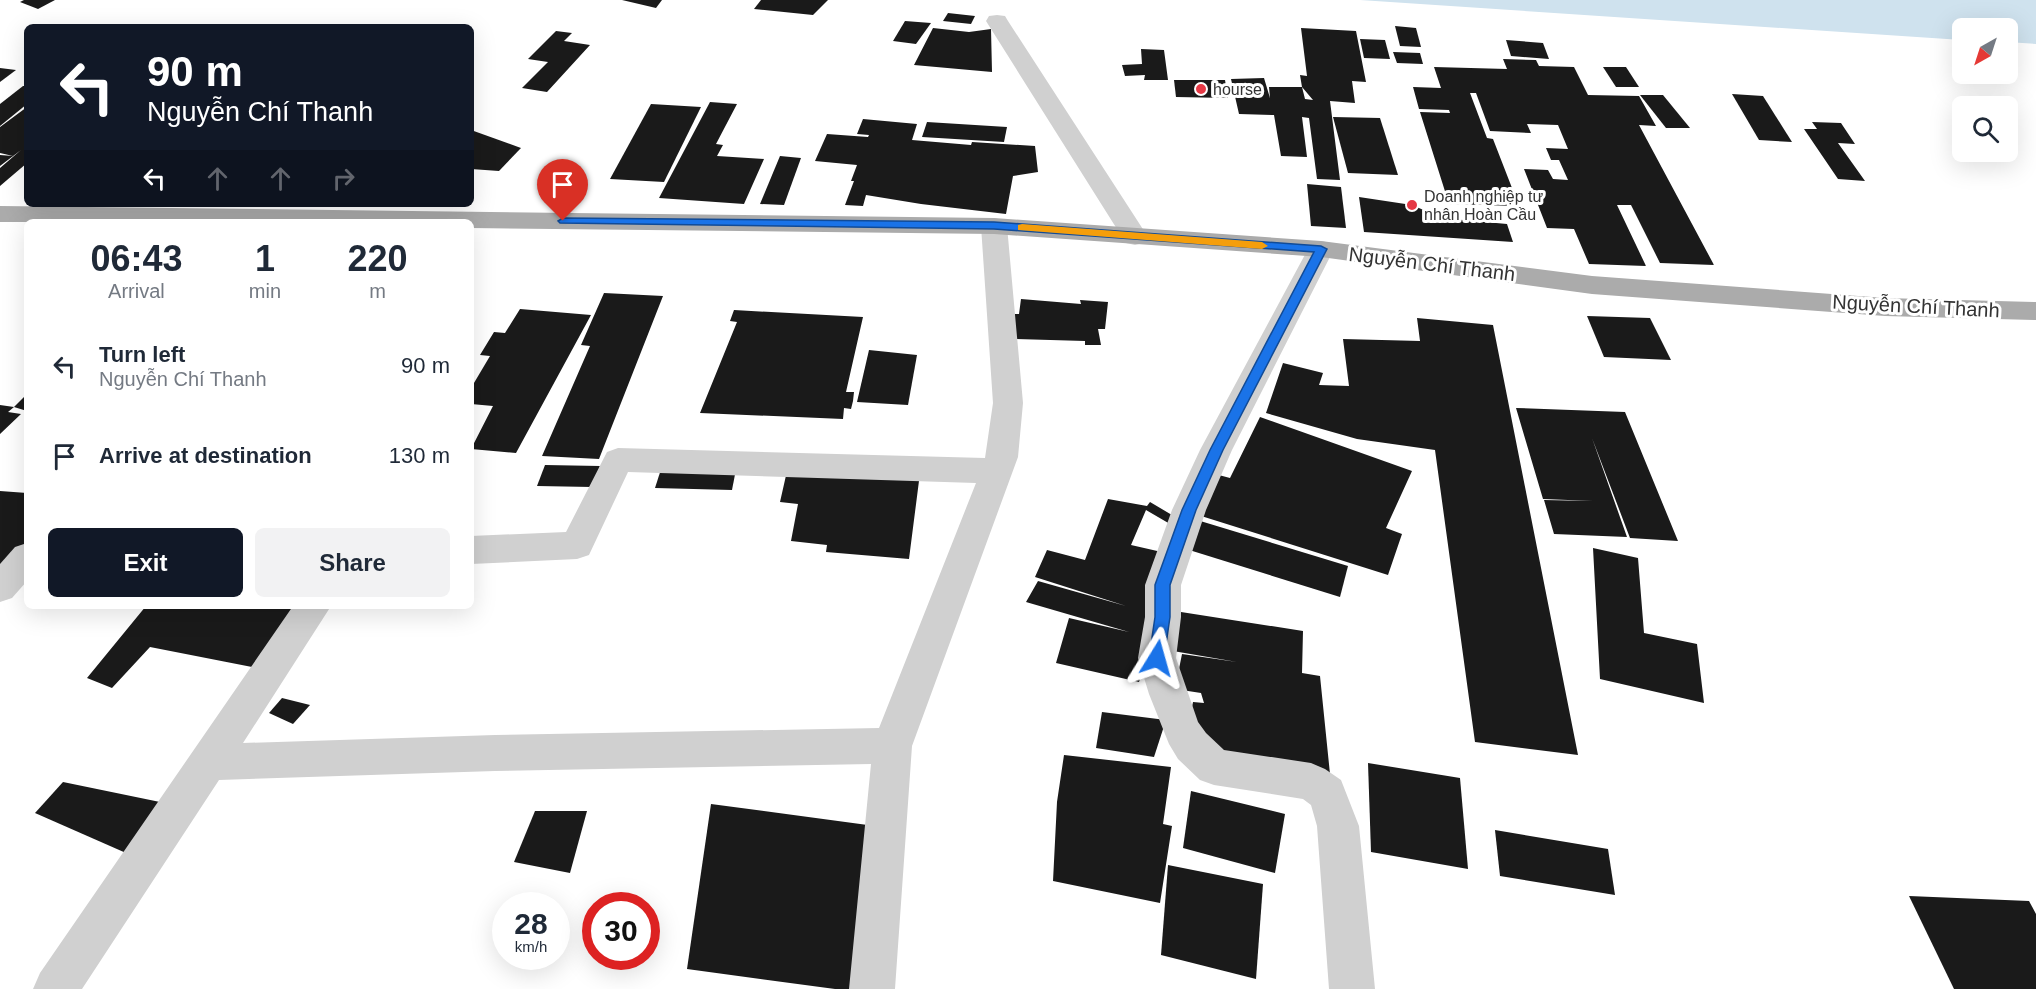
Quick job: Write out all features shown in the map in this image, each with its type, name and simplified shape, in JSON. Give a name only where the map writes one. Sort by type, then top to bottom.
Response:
[{"type":"main road","name":"Nguyễn Chí Thanh","points":[[0,214],[269,219]]},
{"type":"main road","name":"Nguyễn Chí Thanh","points":[[474,221],[994,225],[1321,249],[1592,285],[1886,306],[2036,311]]},
{"type":"street","points":[[997,21],[1135,237]]},
{"type":"street","points":[[872,989],[883,826],[892,746],[1002,457],[1008,403],[994,225]]},
{"type":"street","points":[[1321,249],[1216,450],[1189,510],[1163,585],[1163,617],[1157,658],[1183,732],[1192,746],[1214,767],[1311,782],[1327,793],[1338,826],[1352,989]]},
{"type":"street","points":[[474,550],[577,545],[618,460],[997,471]]},
{"type":"street","points":[[0,588],[24,560]]},
{"type":"street","points":[[56,989],[211,762],[311,609]]},
{"type":"street","points":[[211,762],[507,753],[892,746]]},
{"type":"water","points":[[1360,0],[2036,0],[2036,44],[2018,43],[2018,18],[1952,18],[1952,39]]},
{"type":"building","points":[[55,0],[38,9],[20,2]]},
{"type":"building","points":[[622,0],[662,0],[656,8]]},
{"type":"building","points":[[761,0],[828,0],[813,15],[754,9]]},
{"type":"building","points":[[948,13],[975,16],[971,24],[943,21]]},
{"type":"building","points":[[905,21],[931,23],[916,44],[893,41]]},
{"type":"building","points":[[1395,26],[1416,28],[1421,47],[1400,46]]},
{"type":"building","points":[[933,28],[969,32],[991,29],[992,72],[914,65]]},
{"type":"building","points":[[1301,28],[1356,31],[1366,82],[1352,81],[1355,103],[1330,101],[1340,180],[1317,179],[1309,118],[1302,117],[1307,157],[1281,156],[1274,115],[1239,114],[1231,79],[1264,78],[1270,98],[1269,87],[1302,87],[1300,75],[1307,76]],"holes":[[[1302,87],[1313,100],[1305,99]]]},
{"type":"building","points":[[556,31],[572,33],[564,41],[590,45],[547,92],[522,88],[548,62],[528,59]]},
{"type":"building","points":[[1360,39],[1385,40],[1390,59],[1364,58]]},
{"type":"building","points":[[1506,40],[1543,43],[1549,59],[1511,56]]},
{"type":"building","points":[[1141,49],[1164,50],[1168,80],[1144,80],[1145,75],[1125,76],[1122,65],[1142,64]]},
{"type":"building","points":[[1393,52],[1420,53],[1423,64],[1397,63]]},
{"type":"building","points":[[1503,59],[1536,60],[1539,66],[1574,67],[1588,95],[1639,96],[1656,126],[1639,125],[1714,265],[1660,263],[1631,205],[1617,205],[1646,266],[1589,264],[1574,229],[1547,228],[1524,169],[1548,170],[1553,179],[1568,180],[1559,160],[1551,160],[1546,148],[1568,149],[1558,125],[1527,124],[1531,133],[1490,131],[1476,93],[1470,93],[1487,138],[1493,139],[1519,206],[1449,204],[1420,112],[1450,113],[1449,110],[1419,109],[1413,87],[1441,88],[1434,67],[1507,69]]},
{"type":"building","points":[[1603,67],[1626,67],[1639,87],[1616,87]]},
{"type":"building","points":[[0,68],[16,70],[0,82]]},
{"type":"building","name":"hourse","points":[[1174,80],[1225,80],[1228,98],[1176,97]]},
{"type":"building","points":[[24,86],[24,106],[0,126],[0,104]]},
{"type":"building","points":[[1732,94],[1763,96],[1792,142],[1759,140]]},
{"type":"building","points":[[1640,95],[1663,95],[1690,128],[1666,128]]},
{"type":"building","points":[[710,102],[737,104],[716,144],[723,145],[717,156],[764,159],[744,204],[659,198]]},
{"type":"building","points":[[651,104],[701,107],[664,182],[610,179]]},
{"type":"building","points":[[24,109],[24,166],[0,186],[0,168],[21,150],[0,166],[0,155],[13,156],[0,153],[0,127]]},
{"type":"building","points":[[1333,117],[1380,118],[1398,175],[1348,173]]},
{"type":"building","points":[[863,119],[917,124],[912,140],[971,145],[972,142],[1035,146],[1038,172],[1013,176],[1006,214],[866,195],[863,206],[845,205],[857,165],[815,161],[827,134],[868,137],[869,135],[857,134]]},
{"type":"building","points":[[927,122],[1007,127],[1004,142],[922,137]]},
{"type":"building","points":[[1812,122],[1841,123],[1855,144],[1838,143],[1865,181],[1838,179],[1804,129],[1817,129]]},
{"type":"building","points":[[474,131],[521,148],[499,171],[474,169]]},
{"type":"building","points":[[780,156],[801,158],[784,205],[760,204]]},
{"type":"building","points":[[1307,184],[1341,187],[1346,228],[1311,226]]},
{"type":"building","points":[[1359,197],[1412,205],[1442,218],[1507,224],[1513,242],[1364,232]]},
{"type":"building","points":[[604,293],[663,296],[599,459],[542,456],[590,346],[581,345]]},
{"type":"building","points":[[1021,299],[1081,304],[1080,300],[1108,302],[1105,329],[1098,329],[1101,345],[1085,345],[1085,341],[1013,339],[1010,314],[1019,314]]},
{"type":"building","points":[[520,309],[591,315],[516,453],[474,449],[474,443],[493,406],[474,404],[474,383],[490,356],[480,355],[494,332],[505,333]]},
{"type":"building","points":[[734,310],[863,317],[846,392],[854,392],[853,401],[851,409],[844,408],[843,419],[700,413],[737,322],[730,321]]},
{"type":"building","points":[[1587,316],[1650,318],[1671,360],[1604,357]]},
{"type":"building","points":[[1417,318],[1493,325],[1578,755],[1475,742],[1435,450],[1357,439],[1266,413],[1283,363],[1323,373],[1319,385],[1349,386],[1343,339],[1420,341]]},
{"type":"building","points":[[869,350],[917,355],[908,405],[857,402]]},
{"type":"building","points":[[24,397],[24,410],[14,407]]},
{"type":"building","points":[[0,405],[14,407],[8,412],[21,414],[0,434]]},
{"type":"building","points":[[1516,408],[1625,412],[1678,541],[1630,538],[1592,438],[1627,537],[1554,534],[1544,500],[1593,501],[1543,499]]},
{"type":"building","points":[[1260,417],[1412,471],[1386,528],[1402,534],[1388,575],[1198,515],[1215,474],[1230,478]]},
{"type":"building","points":[[663,463],[737,464],[732,490],[655,488]]},
{"type":"building","points":[[545,465],[600,466],[592,487],[537,486]]},
{"type":"building","points":[[787,471],[920,473],[909,559],[826,552],[827,545],[791,541],[798,504],[780,502]]},
{"type":"building","points":[[0,491],[24,493],[24,546],[0,574]]},
{"type":"building","points":[[1108,499],[1147,506],[1150,502],[1177,518],[1170,524],[1146,510],[1131,545],[1166,553],[1152,639],[1139,682],[1056,663],[1069,618],[1129,632],[1026,602],[1038,581],[1126,606],[1035,577],[1047,550],[1085,560]]},
{"type":"building","points":[[1197,520],[1348,566],[1340,597],[1186,549]]},
{"type":"building","points":[[1593,548],[1638,558],[1644,633],[1697,644],[1704,703],[1600,679]]},
{"type":"building","points":[[144,609],[293,609],[252,667],[150,647],[112,688],[87,678]]},
{"type":"building","points":[[1181,612],[1303,631],[1302,673],[1320,676],[1330,774],[1210,758],[1187,733],[1193,702],[1204,703],[1201,693],[1175,689],[1182,654],[1237,662],[1173,651]]},
{"type":"building","points":[[282,698],[310,705],[293,724],[269,713]]},
{"type":"building","points":[[1102,712],[1166,720],[1154,757],[1096,748]]},
{"type":"building","points":[[1064,755],[1171,767],[1163,824],[1172,826],[1160,903],[1053,881],[1057,802]]},
{"type":"building","points":[[1368,763],[1460,778],[1468,869],[1371,852]]},
{"type":"building","points":[[63,782],[160,802],[126,853],[35,813]]},
{"type":"building","points":[[1191,791],[1285,814],[1275,873],[1183,848]]},
{"type":"building","points":[[711,804],[875,826],[858,989],[835,989],[687,969]]},
{"type":"building","points":[[535,811],[587,811],[570,873],[514,862]]},
{"type":"building","points":[[1495,830],[1608,849],[1615,895],[1500,876]]},
{"type":"building","points":[[1168,865],[1263,884],[1256,979],[1161,955]]},
{"type":"building","points":[[1909,896],[2029,901],[2036,914],[2036,989],[1954,989]]},
{"type":"slow traffic","points":[[1022,228],[1262,246]]},
{"type":"place","name":"hourse","points":[[1201,89]]},
{"type":"place","name":"Doanh nghiệp tư nhân Hoàn Cầu","points":[[1412,205]]},
{"type":"route","points":[[563,221],[994,225],[1321,249],[1216,450],[1189,510],[1163,585],[1163,617],[1157,658]]}]
